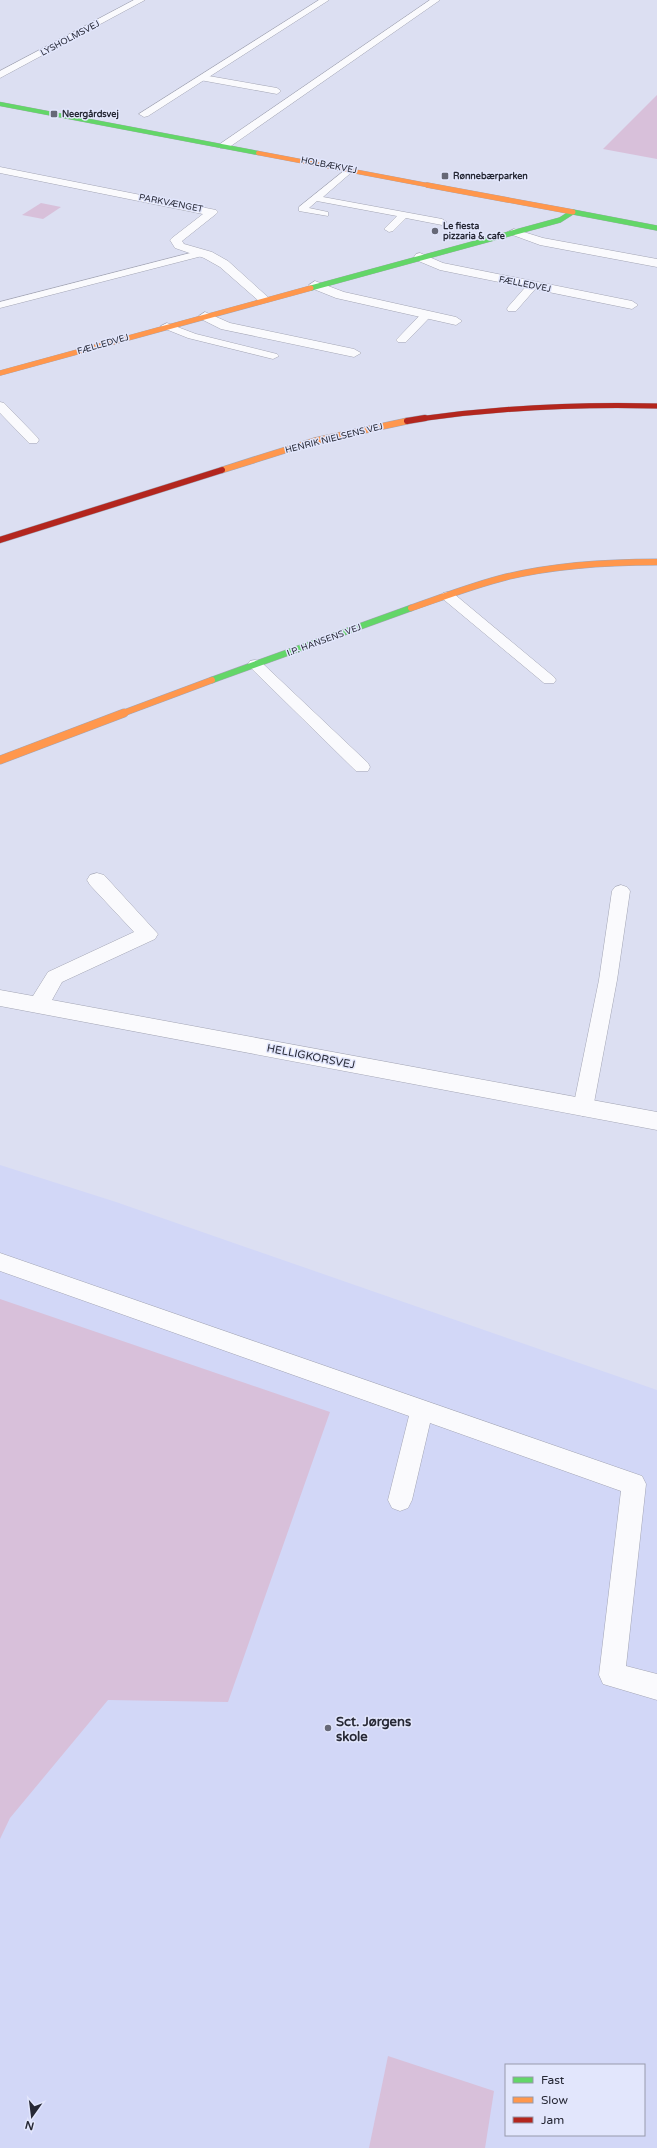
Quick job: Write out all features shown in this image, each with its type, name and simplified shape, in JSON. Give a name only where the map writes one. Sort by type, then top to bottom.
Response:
[{"type":"street","name":"LYSHOLMSVEJ","points":[[0,75],[141,0]]},
{"type":"street","points":[[144,114],[325,0]]},
{"type":"street","points":[[224,146],[436,0]]},
{"type":"street","name":"HOLBÆKVEJ","points":[[0,104],[350,169],[571,213],[657,228]]},
{"type":"street","name":"PARKVÆNGET","points":[[0,170],[212,212],[176,240],[179,246],[202,253],[224,264],[264,299]]},
{"type":"street","name":"FÆLLEDVEJ","points":[[0,373],[264,299],[560,220],[571,213]]},
{"type":"street","points":[[514,232],[540,241],[657,263]]},
{"type":"street","name":"FÆLLEDVEJ","points":[[420,257],[440,266],[632,305]]},
{"type":"street","points":[[315,286],[340,295],[456,321]]},
{"type":"street","points":[[205,316],[226,326],[354,353]]},
{"type":"street","name":"HENRIK NIELSENS VEJ","points":[[0,540],[314,441],[388,424],[475,410],[608,405],[657,406]]},
{"type":"street","name":"I.P. HANSENS VEJ","points":[[0,760],[255,664],[485,582],[547,568],[616,562],[657,562]]},
{"type":"street","points":[[40,1005],[55,977],[148,934],[97,880]]},
{"type":"street","name":"HELLIGKORSVEJ","points":[[0,998],[657,1121]]},
{"type":"lane","points":[[203,78],[277,91]]},
{"type":"lane","points":[[325,214],[302,209],[350,169]]},
{"type":"lane","points":[[315,198],[442,222]]},
{"type":"lane","points":[[389,230],[404,215]]},
{"type":"lane","points":[[0,305],[202,253]]},
{"type":"lane","points":[[512,309],[533,285]]},
{"type":"lane","points":[[402,340],[427,314]]},
{"type":"lane","points":[[167,326],[192,336],[273,356]]},
{"type":"lane","points":[[0,406],[33,440]]},
{"type":"lane","points":[[448,596],[548,680]]},
{"type":"lane","points":[[255,664],[362,767]]},
{"type":"lane","points":[[583,1108],[608,980],[621,892]]},
{"type":"lane","points":[[0,1262],[634,1484],[612,1674],[657,1686]]},
{"type":"lane","points":[[400,1500],[422,1409]]},
{"type":"shaded area","points":[[657,95],[657,159],[603,149]]},
{"type":"shaded area","points":[[41,203],[61,207],[43,219],[22,215]]},
{"type":"shaded area","name":"Sct. Jørgens skole","points":[[0,1165],[116,1202],[657,1390],[657,2148],[0,2148]]},
{"type":"shaded area","points":[[0,1299],[330,1412],[228,1702],[108,1700],[10,1818],[0,1839]]},
{"type":"shaded area","points":[[388,2056],[494,2091],[485,2148],[369,2148]]},
{"type":"traffic: fast","points":[[0,104],[258,153]]},
{"type":"traffic: fast","points":[[573,212],[657,228]]},
{"type":"traffic: fast","points":[[311,288],[560,220],[571,213]]},
{"type":"traffic: fast","points":[[212,680],[411,608]]},
{"type":"traffic: slow","points":[[258,153],[573,212]]},
{"type":"traffic: slow","points":[[0,373],[311,288]]},
{"type":"traffic: slow","points":[[222,470],[314,441],[407,421]]},
{"type":"traffic: slow","points":[[411,608],[476,585],[528,572],[592,564],[657,562]]},
{"type":"traffic: slow","points":[[0,760],[212,680]]},
{"type":"traffic: jam","points":[[407,421],[475,411],[608,405],[657,406]]},
{"type":"traffic: jam","points":[[0,540],[222,470]]},
{"type":"place","name":"Neergårdsvej","points":[[54,114]]},
{"type":"place","name":"Rønnebærparken","points":[[445,176]]},
{"type":"place","name":"Le fiesta pizzaria & cafe","points":[[435,231]]},
{"type":"place","name":"Sct. Jørgens skole","points":[[328,1728]]}]
